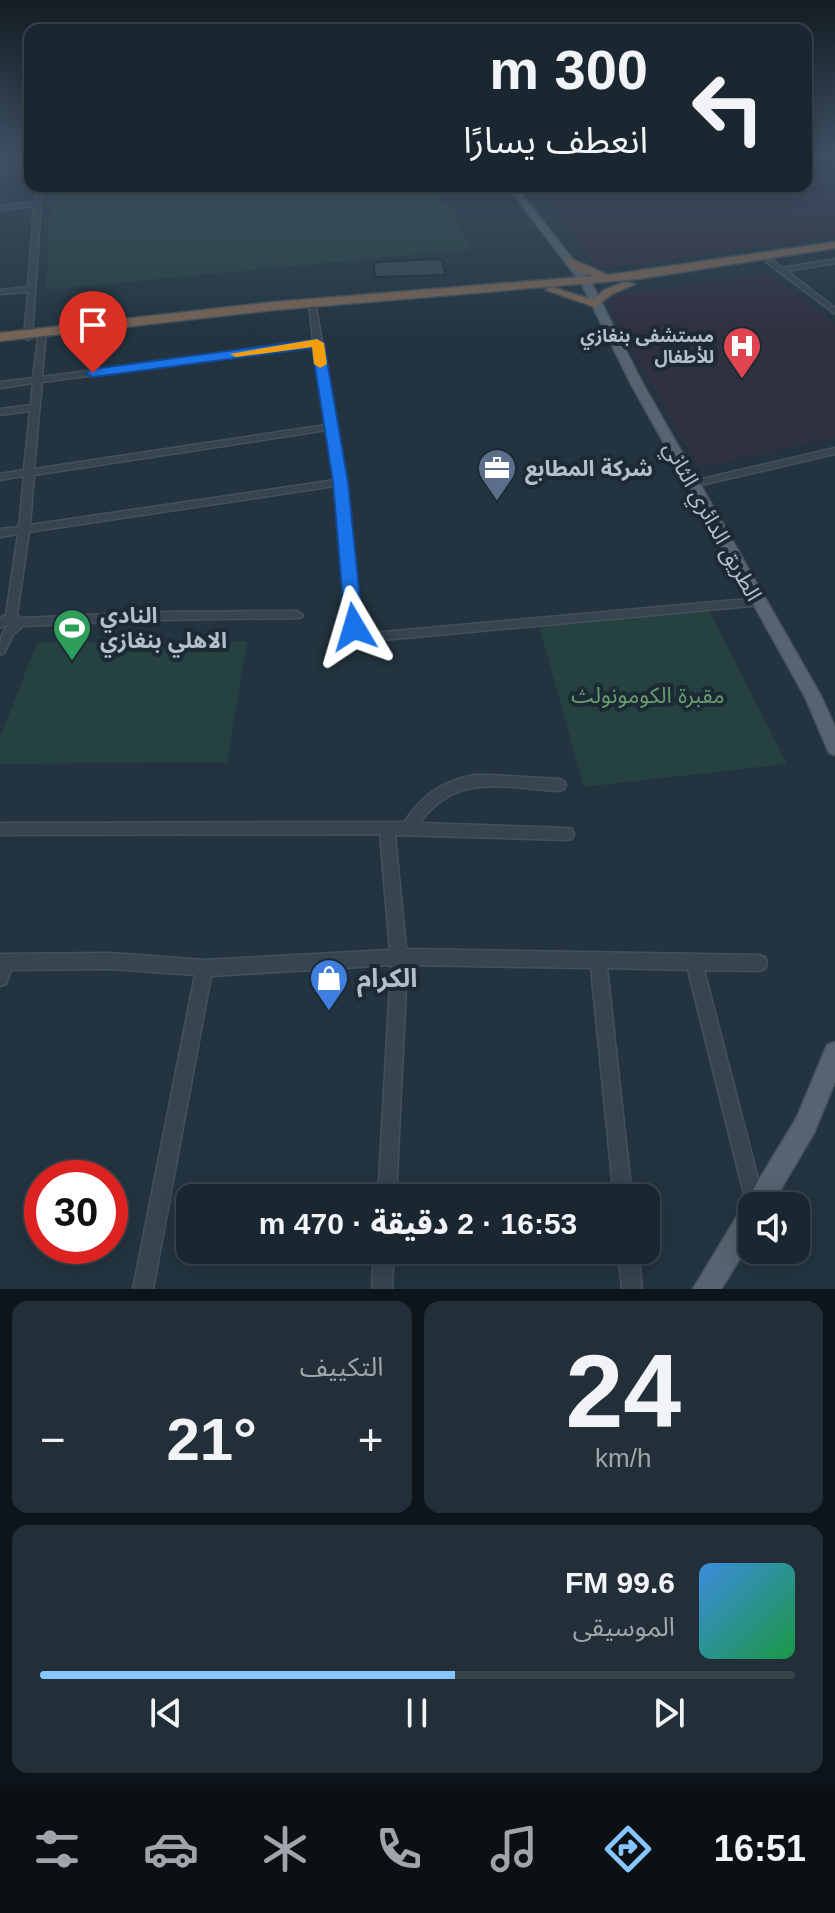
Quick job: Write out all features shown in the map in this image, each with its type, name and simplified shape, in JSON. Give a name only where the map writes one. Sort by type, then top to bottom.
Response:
[{"type":"highway","points":[[542,288],[556,279],[568,262],[593,273],[634,280],[770,262],[835,248]]},
{"type":"highway","points":[[42,334],[312,306],[542,288],[572,294],[634,280],[835,248]]},
{"type":"highway","points":[[0,339],[286,304],[542,288],[608,292],[634,280]]},
{"type":"main road","name":"الطريق الدائري الثاني","points":[[532,216],[587,289],[758,602],[813,696],[835,748]]},
{"type":"main road","points":[[765,1192],[806,1125],[835,1053]]},
{"type":"main road","points":[[706,1289],[738,1238]]},
{"type":"street","points":[[28,336],[37,216]]},
{"type":"street","points":[[780,270],[835,261]]},
{"type":"street","points":[[770,262],[835,312]]},
{"type":"street","points":[[0,292],[30,289]]},
{"type":"street","points":[[312,306],[340,482],[354,627],[368,637],[758,602]]},
{"type":"street","points":[[0,650],[8,625],[24,529],[42,334]]},
{"type":"street","points":[[0,385],[317,343]]},
{"type":"street","points":[[0,412],[36,407]]},
{"type":"street","points":[[0,477],[330,427]]},
{"type":"street","points":[[693,484],[835,451]]},
{"type":"street","points":[[0,533],[340,482]]},
{"type":"street","points":[[8,625],[156,616],[297,615]]},
{"type":"street","points":[[408,828],[421,806],[451,784],[559,785]]},
{"type":"street","points":[[387,828],[399,957],[388,1184]]},
{"type":"street","points":[[0,829],[408,828],[567,834]]},
{"type":"street","points":[[2,968],[111,961],[204,968],[399,957],[759,963]]},
{"type":"street","points":[[598,959],[622,1184]]},
{"type":"street","points":[[694,962],[753,1192]]},
{"type":"street","points":[[143,1289],[204,968]]},
{"type":"street","points":[[382,1289],[383,1264]]},
{"type":"street","points":[[629,1264],[632,1289]]},
{"type":"shaded area","points":[[561,216],[835,216],[835,236],[597,269]]},
{"type":"shaded area","name":"مستشفى بنغازي للأطفال","points":[[770,274],[835,323],[835,437],[704,467],[696,463],[606,301],[620,294]]},
{"type":"green space","points":[[50,216],[453,216],[472,249],[46,290]]},
{"type":"green space","name":"مقبرة الكومونولث","points":[[707,606],[787,764],[584,787],[538,622]]},
{"type":"green space","points":[[247,641],[227,762],[0,764],[0,737],[37,643]]},
{"type":"building","points":[[442,260],[445,275],[375,277],[374,264],[378,262]]},
{"type":"slow traffic","points":[[236,354],[317,343],[320,364]]},
{"type":"place","name":"مستشفى بنغازي للأطفال","points":[[742,380]]},
{"type":"place","name":"شركة المطابع","points":[[497,502]]},
{"type":"place","name":"النادي الاهلي بنغازي","points":[[72,662]]},
{"type":"place","name":"الكرام","points":[[329,1012]]},
{"type":"route","points":[[93,373],[317,343],[340,482],[354,627]]}]
